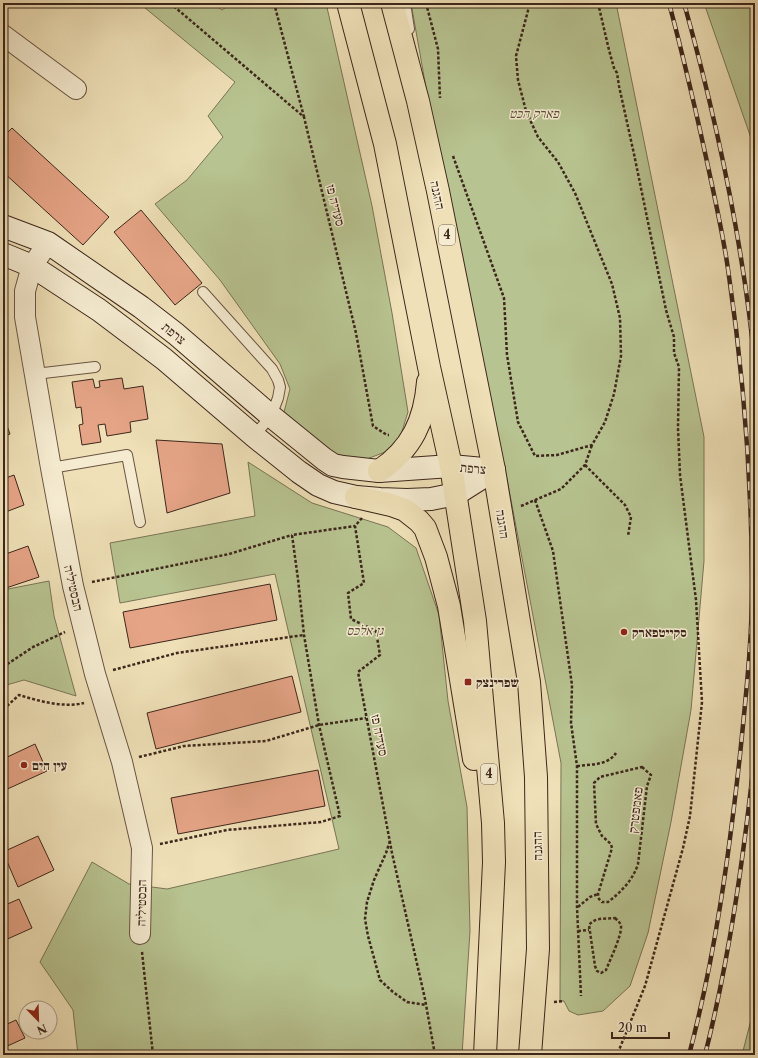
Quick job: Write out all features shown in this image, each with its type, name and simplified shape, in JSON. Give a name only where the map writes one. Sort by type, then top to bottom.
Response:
[{"type":"highway","name":"4","points":[[348,3],[385,144],[429,367],[451,466],[475,621],[493,824],[494,862],[485,1055]]},
{"type":"highway","name":"ההגנה","points":[[392,3],[418,101],[494,470],[528,682],[536,777],[538,949],[530,1055]]},
{"type":"highway","points":[[379,471],[392,461],[414,434],[426,402],[429,367]]},
{"type":"highway","points":[[356,497],[391,505],[405,510],[420,521],[425,528],[436,557],[449,606],[477,777],[493,824]]},
{"type":"street","points":[[3,35],[76,89]]},
{"type":"street","name":"צרפת","points":[[3,226],[48,243],[108,284],[176,334],[271,416],[324,459],[333,464],[343,468],[379,471],[451,466],[494,470]]},
{"type":"street","name":"הבסטיליה","points":[[48,243],[32,266],[25,291],[25,317],[73,586],[95,674],[122,762],[142,848],[140,934]]},
{"type":"street","name":"צרפת","points":[[3,254],[32,266],[99,310],[164,359],[254,436],[299,472],[334,492],[356,497],[407,500],[431,499],[456,494],[494,470]]},
{"type":"lane","points":[[405,3],[418,101]]},
{"type":"lane","points":[[203,292],[275,374],[280,387],[278,398],[271,416],[254,436]]},
{"type":"lane","points":[[36,374],[95,367]]},
{"type":"lane","points":[[51,468],[126,455],[140,522]]},
{"type":"path","points":[[170,3],[304,117]]},
{"type":"path","points":[[274,3],[304,117]]},
{"type":"path","points":[[426,3],[438,48],[440,102]]},
{"type":"path","points":[[501,511],[522,506],[561,488],[585,465],[592,445],[605,422],[614,394],[620,356],[620,318],[612,284],[575,192],[558,162],[538,137],[526,111],[518,80],[516,56],[530,3]]},
{"type":"path","points":[[598,3],[609,50],[617,73],[666,310],[674,337],[674,353],[679,367],[678,428],[680,475],[696,600],[702,702],[690,816],[683,848],[644,986],[617,1055]]},
{"type":"path","name":"סעדיה פז","points":[[304,117],[356,333],[373,426],[387,435],[409,430],[414,434]]},
{"type":"path","points":[[452,154],[504,298],[506,355],[518,422],[535,456],[557,455],[592,445]]},
{"type":"path","points":[[585,465],[625,505],[631,518],[628,536]]},
{"type":"path","points":[[535,500],[552,551],[572,685],[571,723],[577,766],[578,931],[581,996]]},
{"type":"path","points":[[73,586],[229,554],[292,535],[355,526],[363,517]]},
{"type":"path","name":"סעדיה פז","points":[[355,526],[364,583],[348,593],[351,619],[376,631],[380,655],[358,672],[390,841],[426,1005],[435,1055]]},
{"type":"path","points":[[142,848],[227,830],[321,822],[340,816],[319,725],[304,635],[292,535]]},
{"type":"path","points":[[3,667],[33,646],[82,625]]},
{"type":"path","points":[[95,674],[177,653],[304,635]]},
{"type":"path","points":[[3,709],[19,695],[36,700],[67,705],[81,704],[102,699]]},
{"type":"path","points":[[122,762],[184,746],[266,741],[319,725],[366,718]]},
{"type":"path","points":[[577,766],[605,762],[616,753]]},
{"type":"path","name":"פאמפטרק","points":[[642,767],[651,775],[647,786],[636,873],[630,881],[608,902],[602,902],[598,894],[612,844],[602,836],[596,824],[594,783],[600,777],[642,767]]},
{"type":"path","points":[[390,841],[374,880],[367,902],[364,919],[380,980],[407,1002],[426,1005]]},
{"type":"path","points":[[578,908],[590,897],[598,894]]},
{"type":"path","points":[[615,918],[621,927],[620,934],[606,970],[601,973],[597,971],[595,966],[589,930],[589,925],[592,921],[615,918]]},
{"type":"path","points":[[578,931],[589,930]]},
{"type":"path","points":[[140,934],[153,1055]]},
{"type":"green space","points":[[139,3],[212,3],[222,10],[232,3],[326,3],[372,206],[392,313],[408,412],[399,441],[388,451],[356,463],[336,459],[283,416],[290,389],[280,364],[220,280],[155,204],[187,180],[223,137],[208,116],[235,82]]},
{"type":"green space","name":"פארק הכט","points":[[411,3],[616,3],[704,437],[704,561],[691,710],[671,822],[648,933],[630,986],[603,1011],[578,1015],[569,1011],[564,1001],[560,1001],[561,763],[507,479],[434,133]]},
{"type":"green space","points":[[704,3],[755,3],[755,164],[751,138]]},
{"type":"green space","name":"גן אלכס","points":[[248,462],[312,503],[388,527],[416,548],[439,615],[448,701],[467,807],[470,931],[462,1055],[78,1055],[73,1010],[40,962],[92,862],[129,884],[167,889],[339,849],[275,574],[120,603],[110,543],[255,516]]},
{"type":"green space","points":[[49,581],[54,616],[76,696],[24,680],[3,686],[3,590]]},
{"type":"green space","points":[[755,1004],[755,1055],[742,1055]]},
{"type":"building","points":[[12,128],[109,217],[83,245],[3,172],[3,137]]},
{"type":"building","points":[[141,210],[202,283],[175,305],[114,232]]},
{"type":"building","points":[[122,378],[124,389],[143,386],[148,419],[130,422],[131,432],[107,436],[105,424],[98,425],[101,442],[82,445],[79,425],[83,424],[81,407],[76,408],[72,382],[93,379],[95,388],[100,387],[99,381]]},
{"type":"building","points":[[3,415],[10,434],[3,437]]},
{"type":"building","points":[[156,440],[222,444],[230,493],[167,513]]},
{"type":"building","points":[[14,475],[24,505],[3,513],[3,479]]},
{"type":"building","points":[[28,546],[39,577],[3,589],[3,555]]},
{"type":"building","points":[[270,584],[277,620],[130,648],[123,612]]},
{"type":"building","points":[[292,676],[301,712],[156,749],[147,713]]},
{"type":"building","name":"עין הים","points":[[35,744],[47,771],[3,791],[3,759]]},
{"type":"building","points":[[318,770],[325,806],[178,834],[171,798]]},
{"type":"building","points":[[38,836],[54,870],[18,887],[3,852]]},
{"type":"building","points":[[19,899],[32,928],[3,941],[3,906]]},
{"type":"building","points":[[16,1020],[18,1024],[18,1040],[21,1040],[3,1048],[3,1026]]},
{"type":"railway","points":[[669,3],[702,139],[719,216],[726,258],[742,383],[748,459],[751,535],[752,596],[750,641],[745,710],[736,793],[714,943],[689,1055]]},
{"type":"railway","points":[[684,3],[718,137],[727,182],[736,228],[750,319],[755,365]]},
{"type":"railway","points":[[705,1055],[729,943],[746,828],[755,752]]},
{"type":"place","name":"סקייטפארק","points":[[624,632]]},
{"type":"place","name":"שפרינצק","points":[[468,682]]},
{"type":"place","name":"עין הים","points":[[24,765]]}]
